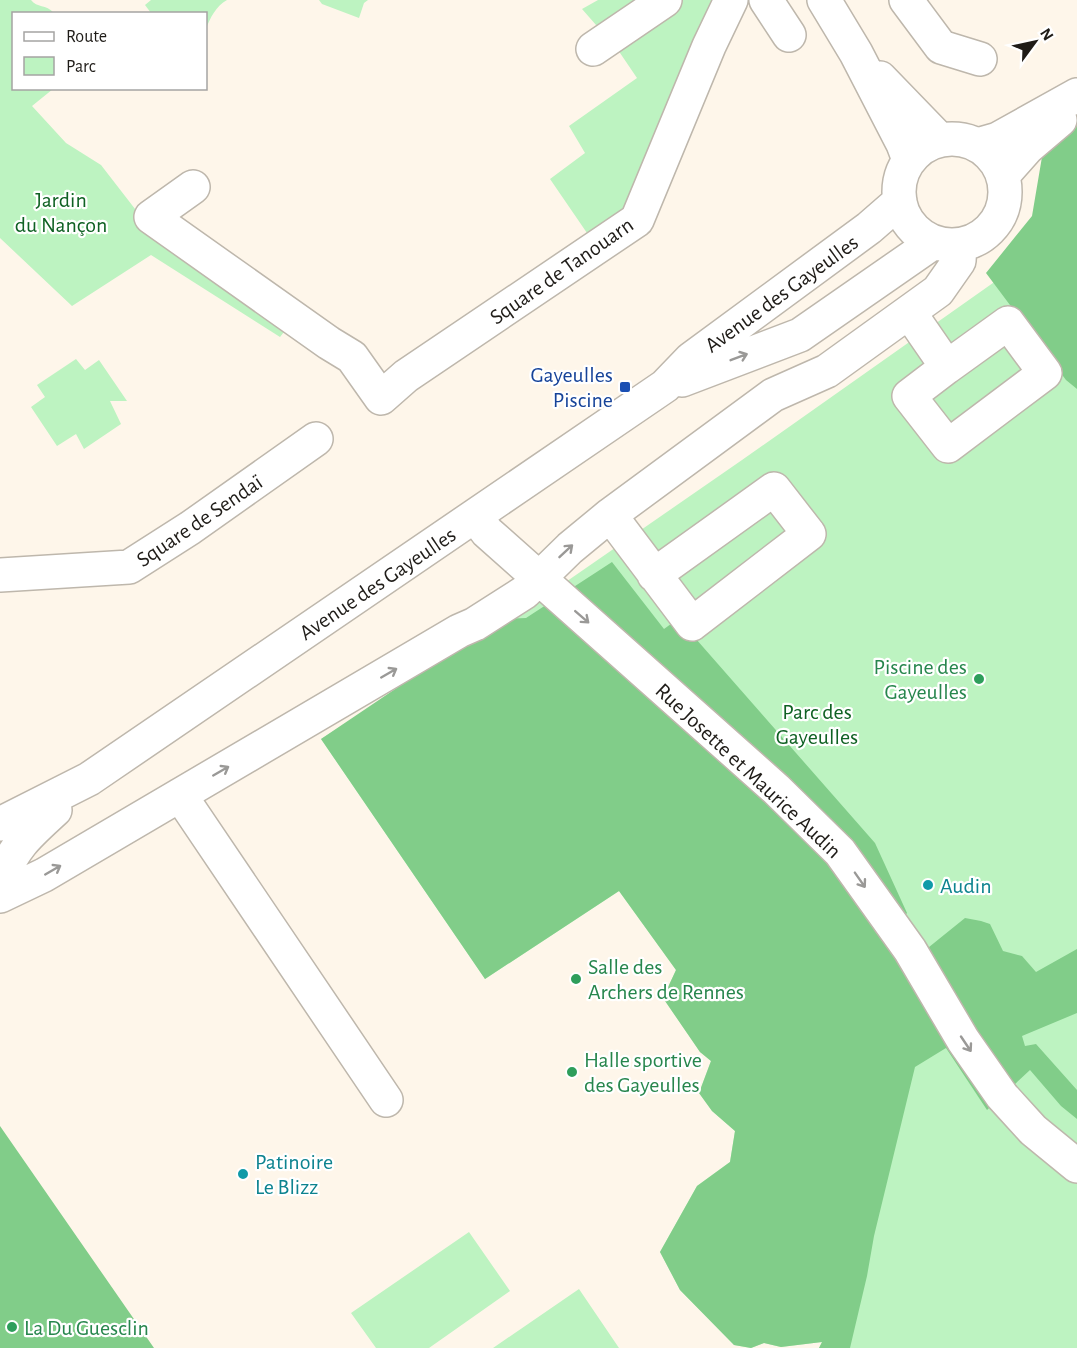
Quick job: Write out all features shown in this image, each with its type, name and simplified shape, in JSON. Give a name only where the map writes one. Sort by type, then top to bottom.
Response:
[{"type":"street","points":[[593,49],[665,0]]},
{"type":"street","name":"Square de Tanouarn","points":[[193,187],[151,217],[352,357],[381,398],[406,376],[637,220],[731,0]]},
{"type":"street","points":[[766,0],[789,36]]},
{"type":"street","points":[[824,0],[856,52],[909,160]]},
{"type":"street","points":[[906,0],[941,47],[980,59]]},
{"type":"street","points":[[856,52],[940,140]]},
{"type":"street","points":[[977,145],[998,139],[1077,95]]},
{"type":"street","points":[[0,896],[44,875],[459,631],[475,624],[525,592],[570,548],[610,515],[773,395],[826,370],[938,291],[950,277],[959,261],[947,244],[922,236],[911,226],[904,214],[900,201],[900,180],[909,160],[918,151],[940,140],[959,140],[977,145],[988,152],[997,162],[1002,175],[1027,148],[1077,105]]},
{"type":"street","name":"Avenue des Gayeulles","points":[[665,386],[800,335],[947,244],[981,237],[997,222],[1005,201],[1006,188],[1002,175]]},
{"type":"street","name":"Avenue des Gayeulles","points":[[0,825],[89,779],[665,386],[691,359],[869,228],[900,201]]},
{"type":"street","points":[[909,312],[947,367]]},
{"type":"street","name":"Square de Sendaï","points":[[0,574],[129,567],[190,528],[316,439]]},
{"type":"street","points":[[610,515],[654,575]]},
{"type":"street","name":"Rue Josette et Maurice Audin","points":[[475,516],[487,532],[776,789],[840,852],[910,950],[963,1040],[1002,1096],[1033,1130],[1077,1166]]},
{"type":"street","name":"Avenue des Gayeulles","points":[[0,886],[0,876],[22,840],[89,779]]},
{"type":"street","points":[[180,795],[386,1100]]},
{"type":"green space","name":"Jardin du Nançon","points":[[0,0],[31,0],[53,12],[12,12],[12,90],[52,90],[32,106],[66,143],[101,165],[149,227],[291,323],[280,337],[151,255],[72,306],[0,238]]},
{"type":"green space","points":[[151,0],[227,0],[214,13],[207,26],[207,12],[150,12],[145,5]]},
{"type":"green space","points":[[319,0],[368,0],[364,3],[359,18],[322,4]]},
{"type":"green space","points":[[598,0],[716,0],[624,208],[587,233],[550,179],[585,153],[569,126],[637,78],[618,50],[582,9]]},
{"type":"green space","points":[[1077,117],[1077,389],[1066,380],[986,273],[1032,216],[1046,138]]},
{"type":"green space","name":"Parc des Gayeulles","points":[[1077,221],[1077,1348],[819,1348],[822,1342],[781,1347],[764,1343],[751,1348],[734,1345],[680,1290],[660,1252],[697,1186],[730,1162],[735,1131],[712,1111],[699,1093],[711,1061],[700,1052],[663,998],[676,970],[619,891],[485,979],[321,739],[508,622],[742,460]]},
{"type":"green space","points":[[76,359],[85,370],[99,360],[127,401],[110,401],[121,424],[84,449],[76,434],[57,446],[31,407],[45,397],[37,385]]},
{"type":"green space","points":[[612,562],[664,629],[675,621],[696,639],[875,843],[907,913],[887,937],[908,964],[965,918],[990,924],[1003,951],[1022,956],[1036,972],[1077,949],[1077,1013],[1022,1036],[1025,1046],[1036,1044],[1077,1090],[1077,1119],[1061,1106],[1030,1070],[987,1110],[946,1048],[915,1067],[874,1236],[850,1348],[819,1348],[822,1342],[781,1347],[764,1343],[751,1348],[734,1345],[680,1290],[660,1252],[697,1186],[730,1162],[735,1131],[712,1111],[699,1093],[711,1061],[700,1052],[663,998],[676,970],[619,891],[485,979],[321,739],[499,619],[526,618]]},
{"type":"green space","points":[[0,1126],[154,1348],[0,1348]]},
{"type":"green space","points":[[469,1232],[510,1291],[429,1348],[376,1348],[351,1313]]},
{"type":"green space","points":[[579,1289],[619,1348],[493,1348]]},
{"type":"place","name":"Gayeulles Piscine","points":[[625,387]]},
{"type":"place","name":"Piscine des Gayeulles","points":[[979,679]]},
{"type":"place","name":"Audin","points":[[928,885]]},
{"type":"place","name":"Salle des Archers de Rennes","points":[[576,979]]},
{"type":"place","name":"Halle sportive des Gayeulles","points":[[572,1072]]},
{"type":"place","name":"Patinoire Le Blizz","points":[[243,1174]]},
{"type":"place","name":"La Du Guesclin","points":[[12,1327]]}]
